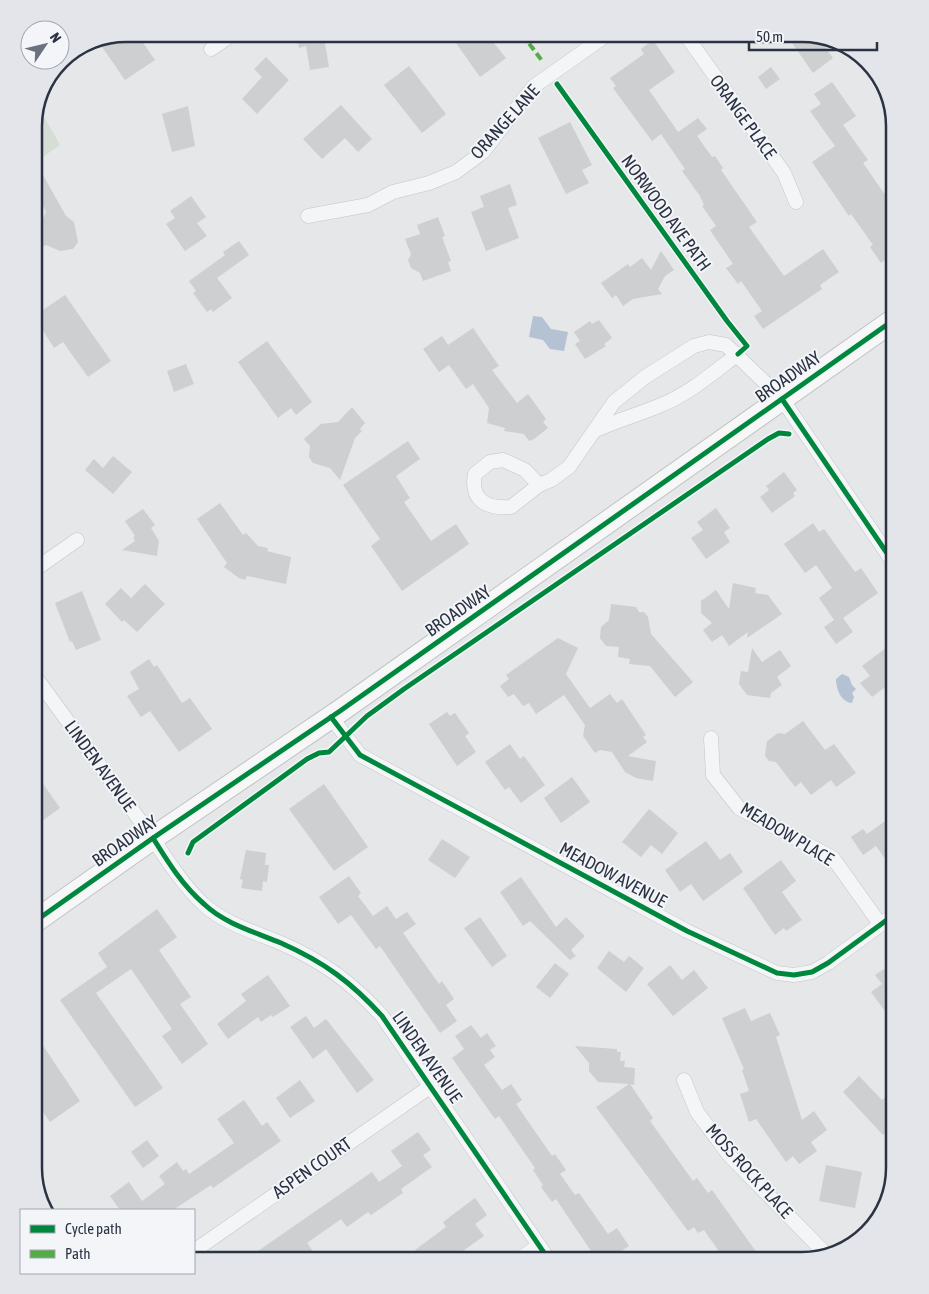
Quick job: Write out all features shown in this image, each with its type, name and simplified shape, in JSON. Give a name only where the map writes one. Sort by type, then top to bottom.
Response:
[{"type":"main road","name":"BROADWAY","points":[[42,916],[331,717],[886,325]]},
{"type":"street","points":[[211,49],[221,42]]},
{"type":"street","name":"ORANGE LANE","points":[[308,216],[368,205],[393,192],[429,183],[456,172],[483,152],[533,87],[596,43]]},
{"type":"street","name":"ORANGE PLACE","points":[[690,43],[784,174],[796,202]]},
{"type":"street","points":[[540,485],[525,470],[502,460],[490,462],[475,474],[472,486],[480,500],[489,505],[504,508],[511,507],[540,485],[570,467],[614,402],[646,377],[694,346],[710,342],[726,344],[782,399],[886,552]]},
{"type":"street","points":[[595,431],[626,417],[662,405],[692,388],[738,354]]},
{"type":"street","points":[[43,564],[77,540]]},
{"type":"street","name":"LINDEN AVENUE","points":[[42,687],[153,838],[179,878],[211,910],[246,929],[311,958],[343,977],[382,1016],[544,1252]]},
{"type":"street","name":"MEADOW AVENUE","points":[[331,717],[360,754],[679,926],[777,973],[794,975],[812,972],[828,963],[886,920]]},
{"type":"street","name":"MEADOW PLACE","points":[[711,738],[714,776],[739,808],[833,858],[880,924]]},
{"type":"street","name":"MOSS ROCK PLACE","points":[[684,1080],[697,1112],[729,1155],[822,1249]]},
{"type":"street","name":"ASPEN COURT","points":[[195,1250],[431,1086]]},
{"type":"street","points":[[530,1252],[539,1245]]},
{"type":"shaded area","points":[[43,116],[60,145],[43,157]]},
{"type":"water","points":[[533,316],[542,317],[551,329],[568,332],[564,351],[550,349],[543,340],[529,337]]},
{"type":"water","points":[[842,674],[849,677],[856,689],[852,693],[854,697],[852,703],[842,698],[838,691],[836,679]]},
{"type":"building","points":[[127,42],[143,42],[155,60],[125,80],[102,47]]},
{"type":"building","points":[[298,42],[328,42],[325,43],[329,67],[310,70],[306,46],[299,48]]},
{"type":"building","points":[[456,43],[493,43],[506,58],[480,77]]},
{"type":"building","points":[[649,43],[655,43],[675,72],[649,90],[678,132],[698,118],[707,129],[697,136],[712,157],[715,156],[723,168],[721,170],[757,222],[749,227],[784,276],[823,249],[839,272],[820,285],[822,289],[763,329],[754,316],[762,311],[741,281],[738,284],[726,268],[733,264],[710,230],[716,226],[702,206],[704,205],[700,196],[682,171],[685,169],[661,134],[652,141],[613,88],[616,86],[610,78],[644,54],[641,49]]},
{"type":"building","points":[[792,43],[824,46],[833,58],[813,73]]},
{"type":"building","points":[[266,57],[289,80],[257,114],[242,99],[262,77],[254,69]]},
{"type":"building","points":[[409,66],[446,114],[422,133],[384,85]]},
{"type":"building","points":[[771,67],[780,79],[766,89],[758,77]]},
{"type":"building","points":[[832,82],[856,116],[843,125],[868,160],[863,163],[886,196],[886,259],[881,263],[870,247],[873,245],[851,214],[849,216],[812,162],[835,146],[810,111],[821,104],[814,94]]},
{"type":"building","points":[[341,105],[372,139],[358,152],[345,138],[322,159],[303,139]]},
{"type":"building","points":[[188,106],[195,146],[172,152],[162,114]]},
{"type":"building","points":[[570,122],[592,165],[582,170],[589,183],[566,194],[538,138]]},
{"type":"building","points":[[43,175],[66,216],[74,222],[78,242],[73,249],[60,251],[46,245],[43,247],[43,219],[46,212],[43,205]]},
{"type":"building","points":[[510,184],[517,205],[508,208],[519,238],[486,251],[471,212],[484,207],[480,196]]},
{"type":"building","points":[[191,196],[206,217],[197,223],[207,236],[185,251],[166,224],[175,218],[170,211]]},
{"type":"building","points":[[438,217],[445,236],[442,237],[451,261],[448,262],[451,271],[423,281],[420,273],[411,268],[408,260],[411,254],[405,239],[420,234],[417,225]]},
{"type":"building","points":[[239,241],[249,255],[217,278],[232,298],[213,312],[211,309],[207,312],[193,293],[196,291],[189,281],[225,255],[223,252]]},
{"type":"building","points":[[661,251],[674,270],[665,276],[658,289],[662,294],[633,299],[623,306],[616,295],[612,298],[601,283],[628,264],[630,267],[642,258],[651,270]]},
{"type":"building","points":[[65,295],[111,361],[88,377],[63,342],[54,348],[43,330],[43,310]]},
{"type":"building","points":[[599,320],[612,338],[604,344],[606,346],[585,359],[575,344],[580,341],[574,332],[590,321],[592,324]]},
{"type":"building","points":[[473,328],[499,366],[492,370],[517,403],[528,394],[546,419],[543,422],[548,428],[534,439],[529,441],[524,434],[504,431],[505,428],[487,423],[489,408],[473,384],[466,389],[449,365],[439,372],[423,349],[442,336],[448,345]]},
{"type":"building","points":[[267,341],[312,402],[296,415],[291,408],[278,418],[238,362]]},
{"type":"building","points":[[186,364],[194,384],[174,392],[167,371]]},
{"type":"building","points":[[352,407],[365,423],[360,429],[362,431],[355,438],[340,480],[330,468],[313,463],[309,457],[310,446],[304,439],[321,424],[338,422]]},
{"type":"building","points":[[408,441],[420,459],[396,476],[410,498],[404,502],[431,541],[456,524],[469,544],[402,591],[371,546],[380,539],[343,485]]},
{"type":"building","points":[[113,456],[132,472],[113,494],[85,470],[94,459],[103,468]]},
{"type":"building","points":[[784,472],[797,490],[793,493],[795,496],[772,513],[760,497],[769,490],[766,486]]},
{"type":"building","points":[[220,503],[243,535],[246,533],[258,546],[268,548],[267,551],[291,557],[286,584],[247,576],[245,580],[224,567],[227,563],[197,519]]},
{"type":"building","points":[[716,508],[730,528],[724,532],[730,542],[706,559],[691,538],[703,530],[697,522]]},
{"type":"building","points":[[143,509],[155,525],[151,528],[159,541],[157,556],[122,550],[135,541],[133,537],[135,536],[125,521]]},
{"type":"building","points":[[813,523],[819,532],[824,529],[855,572],[861,568],[878,593],[843,618],[853,632],[836,644],[824,627],[834,620],[819,598],[832,588],[816,565],[805,573],[784,544]]},
{"type":"building","points":[[733,583],[756,588],[755,593],[768,595],[782,614],[747,638],[748,632],[729,646],[722,635],[712,642],[703,630],[712,623],[701,613],[701,601],[716,590],[729,609]]},
{"type":"building","points":[[145,584],[165,604],[137,632],[124,620],[122,622],[105,604],[121,588],[131,598]]},
{"type":"building","points":[[82,591],[101,640],[76,650],[72,641],[70,642],[55,603]]},
{"type":"building","points":[[611,604],[636,607],[639,612],[644,612],[648,617],[651,634],[693,682],[675,697],[650,666],[629,664],[630,659],[618,657],[619,647],[606,646],[600,638],[601,627],[609,620]]},
{"type":"building","points":[[558,638],[578,648],[566,674],[590,708],[610,694],[617,703],[622,699],[646,735],[643,737],[647,742],[628,756],[656,761],[653,781],[636,778],[625,772],[612,752],[600,750],[595,753],[583,736],[585,725],[564,695],[536,714],[529,703],[523,706],[514,694],[508,697],[500,686],[509,679],[506,675]]},
{"type":"building","points":[[752,648],[762,662],[780,650],[791,666],[777,677],[782,685],[771,693],[770,698],[747,695],[739,684],[741,671],[748,672]]},
{"type":"building","points":[[886,648],[886,691],[884,688],[872,697],[860,683],[870,676],[862,666]]},
{"type":"building","points":[[149,659],[154,667],[157,665],[182,703],[190,698],[212,729],[179,752],[150,711],[141,717],[127,696],[139,689],[130,672]]},
{"type":"building","points":[[447,712],[450,716],[455,713],[469,733],[465,736],[476,752],[457,766],[429,724]]},
{"type":"building","points":[[803,721],[825,750],[834,744],[856,773],[836,787],[831,780],[811,795],[801,782],[795,787],[776,762],[769,761],[765,756],[767,741],[778,733],[785,734]]},
{"type":"building","points":[[510,744],[520,759],[524,756],[545,785],[521,803],[509,787],[505,790],[485,762]]},
{"type":"building","points":[[572,777],[590,802],[561,823],[544,798]]},
{"type":"building","points":[[42,783],[60,808],[42,821]]},
{"type":"building","points":[[324,784],[368,847],[334,871],[289,809]]},
{"type":"building","points":[[649,809],[678,833],[662,854],[651,845],[641,857],[622,842]]},
{"type":"building","points":[[886,820],[886,860],[876,846],[863,855],[851,837],[863,829],[867,834]]},
{"type":"building","points":[[442,839],[470,857],[455,878],[428,860]]},
{"type":"building","points":[[706,841],[720,860],[730,853],[743,872],[703,901],[691,884],[680,892],[665,870]]},
{"type":"building","points":[[246,850],[266,853],[265,865],[269,865],[267,882],[263,881],[262,891],[241,888],[243,880],[240,879]]},
{"type":"building","points":[[781,860],[796,881],[782,892],[802,920],[786,931],[784,928],[775,935],[743,888]]},
{"type":"building","points":[[349,876],[361,893],[358,896],[373,916],[387,906],[396,919],[407,912],[416,924],[403,933],[439,984],[442,981],[454,999],[446,1005],[457,1021],[440,1033],[380,946],[376,949],[351,915],[338,924],[319,897]]},
{"type":"building","points":[[521,877],[556,927],[566,917],[585,936],[571,950],[576,956],[570,960],[530,921],[523,926],[500,892]]},
{"type":"building","points":[[157,909],[177,937],[159,950],[191,997],[180,1004],[208,1044],[182,1064],[162,1036],[172,1029],[131,969],[96,993],[163,1088],[135,1107],[60,1000],[107,967],[98,953]]},
{"type":"building","points":[[480,917],[507,956],[492,967],[464,928]]},
{"type":"building","points":[[609,951],[624,962],[629,956],[644,968],[626,992],[597,968]]},
{"type":"building","points":[[555,963],[569,974],[550,998],[536,987]]},
{"type":"building","points":[[670,965],[682,980],[694,970],[708,988],[673,1016],[647,984]]},
{"type":"building","points":[[886,968],[886,1013],[871,992],[882,984],[875,975]]},
{"type":"building","points":[[268,975],[290,1006],[261,1022],[258,1017],[228,1039],[217,1024],[246,1001],[241,994]]},
{"type":"building","points":[[745,1008],[751,1021],[770,1013],[780,1035],[776,1037],[802,1120],[814,1111],[827,1130],[811,1142],[817,1151],[799,1164],[793,1156],[786,1162],[756,1119],[749,1122],[740,1094],[749,1091],[742,1070],[744,1069],[722,1018]]},
{"type":"building","points":[[306,1016],[314,1028],[326,1019],[374,1080],[357,1093],[326,1049],[313,1059],[290,1027]]},
{"type":"building","points":[[471,1025],[481,1038],[487,1033],[496,1046],[490,1050],[495,1057],[484,1065],[502,1090],[511,1084],[522,1100],[516,1104],[552,1156],[555,1154],[566,1170],[560,1174],[575,1195],[579,1193],[608,1234],[617,1228],[629,1246],[620,1252],[591,1252],[556,1199],[552,1202],[541,1187],[543,1185],[533,1170],[535,1168],[499,1116],[495,1119],[452,1058],[464,1049],[455,1036]]},
{"type":"building","points":[[42,1044],[80,1101],[50,1122],[42,1111]]},
{"type":"building","points":[[575,1046],[617,1049],[617,1052],[621,1052],[620,1061],[625,1061],[624,1067],[635,1068],[634,1085],[630,1084],[653,1118],[650,1121],[693,1181],[697,1178],[708,1193],[712,1190],[756,1252],[719,1252],[704,1230],[698,1233],[694,1227],[688,1231],[596,1107],[629,1084],[598,1082],[589,1071],[589,1063]]},
{"type":"building","points":[[859,1076],[882,1100],[886,1096],[886,1132],[883,1135],[843,1092]]},
{"type":"building","points":[[300,1080],[315,1101],[290,1118],[276,1098]]},
{"type":"building","points":[[244,1100],[262,1126],[267,1122],[281,1141],[213,1188],[211,1185],[175,1209],[119,1209],[110,1196],[129,1182],[142,1201],[165,1184],[159,1176],[177,1162],[183,1171],[186,1169],[189,1174],[234,1143],[217,1119]]},
{"type":"building","points":[[418,1132],[431,1150],[423,1155],[432,1167],[401,1189],[403,1193],[371,1215],[368,1212],[347,1227],[341,1219],[307,1243],[313,1251],[258,1251],[372,1172],[379,1182],[402,1166],[391,1151]]},
{"type":"building","points":[[147,1140],[159,1156],[143,1168],[131,1152]]},
{"type":"building","points":[[826,1165],[862,1172],[855,1208],[819,1201]]},
{"type":"building","points":[[475,1198],[487,1215],[475,1224],[484,1236],[462,1252],[416,1251],[415,1250],[446,1227],[443,1222]]},
{"type":"marked path","points":[[528,43],[543,62]]},
{"type":"cycle path","name":"NORWOOD AVE PATH","points":[[557,84],[727,321],[747,346],[738,354]]},
{"type":"cycle path","points":[[42,916],[153,838],[340,711],[886,325]]},
{"type":"cycle path","points":[[782,399],[886,552]]},
{"type":"cycle path","points":[[188,853],[193,842],[307,759],[319,753],[329,752],[367,716],[404,689],[768,439],[779,433],[789,434]]},
{"type":"cycle path","points":[[331,717],[360,755],[687,931],[777,973],[794,975],[812,972],[828,963],[886,921]]},
{"type":"cycle path","points":[[153,838],[182,881],[212,911],[231,922],[281,943],[324,965],[348,983],[382,1016],[543,1252]]}]
